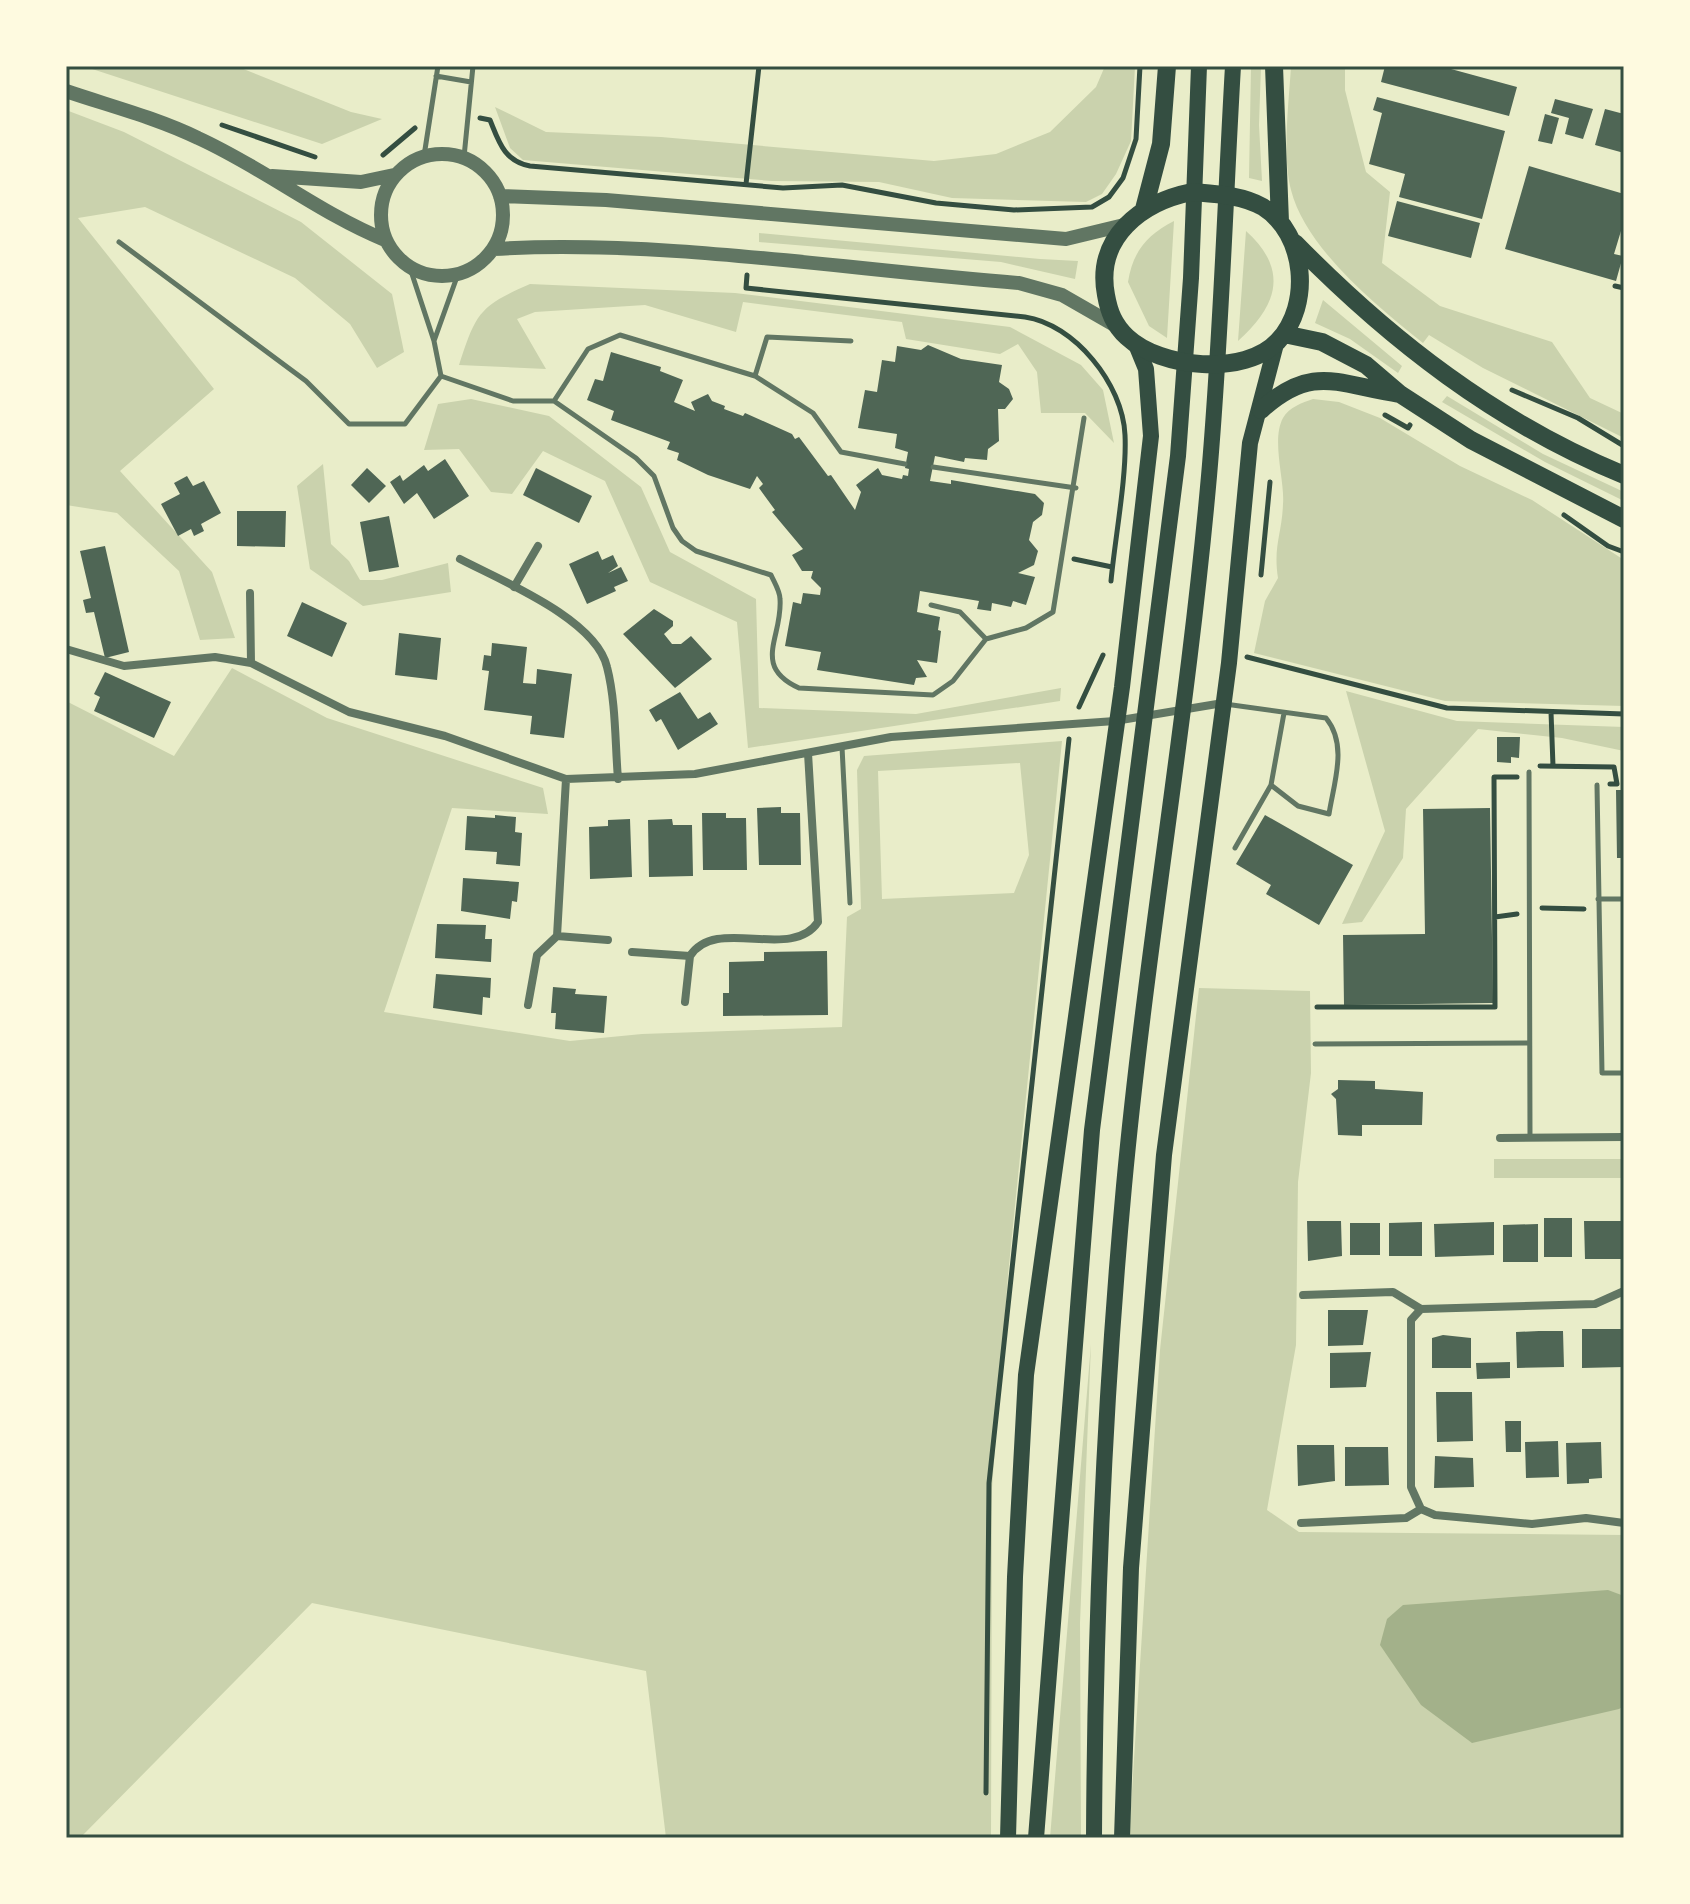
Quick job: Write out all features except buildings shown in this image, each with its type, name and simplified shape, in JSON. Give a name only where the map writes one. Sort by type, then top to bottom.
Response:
[{"type":"highway","points":[[1144,209],[1161,144],[1167,66]]},
{"type":"highway","points":[[1274,66],[1285,230],[1301,278],[1296,312],[1280,339],[1244,359],[1202,364],[1174,361],[1137,347],[1116,326],[1104,286],[1106,261],[1124,225],[1144,209],[1170,197],[1192,192],[1219,194],[1264,208],[1285,230],[1417,357],[1494,407],[1590,461],[1624,475]]},
{"type":"highway","points":[[1280,339],[1322,342],[1366,365],[1400,394],[1471,440],[1624,519]]},
{"type":"highway","points":[[1261,410],[1282,391],[1309,381],[1400,394]]},
{"type":"main road","points":[[1036,1838],[1092,1130],[1178,456],[1191,278],[1199,66]]},
{"type":"main road","points":[[1094,1838],[1094,1665],[1101,1474],[1124,1185],[1209,478],[1228,208],[1233,66]]},
{"type":"main road","points":[[1122,1838],[1131,1568],[1164,1155],[1223,703],[1250,443],[1280,339]]},
{"type":"main road","points":[[1008,1838],[1015,1577],[1026,1375],[1151,436],[1146,369],[1137,347]]},
{"type":"street","points":[[66,91],[197,137],[272,176],[340,221],[385,240]]},
{"type":"street","points":[[444,153],[464,157],[486,173],[500,196],[501,232],[493,249],[484,260],[458,274],[441,276],[410,268],[395,256],[385,240],[381,206],[394,175],[408,163],[424,156],[444,153]]},
{"type":"street","points":[[272,176],[361,182],[394,175]]},
{"type":"street","points":[[500,196],[606,200],[1066,239],[1124,225]]},
{"type":"street","points":[[493,249],[549,245],[1019,283],[1062,295],[1116,326]]},
{"type":"street","points":[[514,587],[538,546]]},
{"type":"street","points":[[460,559],[554,610],[597,643],[607,666],[618,779]]},
{"type":"street","points":[[250,593],[251,663]]},
{"type":"street","points":[[66,649],[124,666],[215,657],[251,663],[349,712],[445,736],[566,779],[695,774],[891,737],[1115,721],[1223,703]]},
{"type":"street","points":[[685,1002],[690,956],[697,945],[713,940],[794,937],[814,929],[818,922],[808,753]]},
{"type":"street","points":[[528,1005],[537,955],[557,936],[566,779]]},
{"type":"street","points":[[557,936],[608,940]]},
{"type":"street","points":[[632,952],[690,956]]},
{"type":"street","points":[[1500,1138],[1624,1137]]},
{"type":"street","points":[[1303,1295],[1393,1292],[1421,1309],[1595,1304],[1624,1291]]},
{"type":"street","points":[[1421,1309],[1411,1320],[1409,1399],[1413,1413],[1411,1487],[1421,1509],[1435,1515],[1532,1524],[1586,1518],[1624,1523]]},
{"type":"street","points":[[1301,1523],[1406,1518],[1421,1509]]},
{"type":"lane","points":[[424,156],[438,66]]},
{"type":"lane","points":[[464,157],[473,66]]},
{"type":"lane","points":[[436,76],[471,82]]},
{"type":"lane","points":[[119,242],[306,381],[349,424],[405,424],[441,376],[434,341],[410,268]]},
{"type":"lane","points":[[434,341],[458,274]]},
{"type":"lane","points":[[554,401],[588,349],[620,335],[755,376],[813,413],[841,452],[905,464]]},
{"type":"lane","points":[[755,376],[767,337],[851,341]]},
{"type":"lane","points":[[441,376],[513,401],[554,401],[636,458],[654,476],[673,528],[682,541],[696,551],[771,575],[780,597],[772,656],[781,680],[799,688],[933,695],[953,681],[986,639],[1026,628],[1053,612],[1076,488],[1084,418]]},
{"type":"lane","points":[[933,467],[1076,488]]},
{"type":"lane","points":[[931,605],[960,612],[986,639]]},
{"type":"lane","points":[[1223,703],[1326,718],[1336,731],[1339,748],[1329,814],[1298,806],[1271,785]]},
{"type":"lane","points":[[1235,848],[1271,785],[1284,713]]},
{"type":"lane","points":[[842,747],[850,903]]},
{"type":"lane","points":[[1529,774],[1530,1137]]},
{"type":"lane","points":[[1597,785],[1602,1073],[1624,1073]]},
{"type":"lane","points":[[1598,899],[1624,899]]},
{"type":"lane","points":[[1315,1044],[1528,1043]]},
{"type":"path","points":[[746,184],[759,66]]},
{"type":"path","points":[[468,116],[490,120],[502,148],[515,163],[783,188],[842,185],[936,203],[1014,210],[1092,207],[1109,197],[1123,178],[1136,139],[1140,66]]},
{"type":"path","points":[[375,158],[387,154],[430,116]]},
{"type":"path","points":[[212,122],[321,159]]},
{"type":"path","points":[[1615,286],[1624,288]]},
{"type":"path","points":[[746,288],[1025,317],[1045,320],[1062,329],[1100,367],[1125,433],[1109,595]]},
{"type":"path","points":[[1093,563],[1112,567]]},
{"type":"path","points":[[986,1807],[989,1483],[1071,723],[1104,653]]},
{"type":"path","points":[[1244,656],[1447,708],[1624,714]]},
{"type":"path","points":[[1551,712],[1553,766]]},
{"type":"path","points":[[1317,1007],[1495,1007],[1494,777],[1529,774],[1538,766],[1614,767],[1617,784],[1597,785]]},
{"type":"path","points":[[1495,917],[1528,910],[1587,909],[1598,899]]},
{"type":"shaded area","points":[[83,66],[236,66],[351,112],[382,119],[322,144]]},
{"type":"shaded area","points":[[1105,66],[1135,66],[1131,141],[1116,174],[1102,194],[1086,202],[952,198],[879,182],[772,181],[523,160],[510,148],[495,107],[546,132],[661,137],[934,161],[996,154],[1050,132],[1096,87]]},
{"type":"shaded area","points":[[1251,66],[1261,66],[1259,125],[1262,181],[1249,178]]},
{"type":"shaded area","points":[[1291,66],[1345,66],[1345,90],[1366,172],[1390,192],[1382,263],[1440,306],[1552,342],[1590,398],[1624,414],[1624,438],[1483,368],[1429,335],[1423,343],[1365,294],[1327,255],[1299,212],[1288,176]]},
{"type":"shaded area","points":[[66,110],[124,132],[301,222],[392,294],[404,352],[377,368],[350,324],[295,278],[145,207],[78,218],[214,389],[120,471],[212,572],[235,638],[200,640],[179,571],[117,513],[66,505]]},
{"type":"shaded area","points":[[1174,221],[1167,338],[1149,326],[1128,282],[1143,245]]},
{"type":"shaded area","points":[[1246,231],[1269,260],[1273,287],[1262,314],[1238,341]]},
{"type":"shaded area","points":[[759,233],[1078,261],[1075,279],[1001,262],[759,242]]},
{"type":"shaded area","points":[[530,284],[735,293],[1010,327],[1081,365],[1103,390],[1114,443],[1085,413],[1041,413],[1037,372],[1018,344],[1000,354],[906,339],[902,322],[743,302],[736,332],[645,305],[535,312],[517,319],[546,369],[459,365],[475,322],[482,313],[500,299]]},
{"type":"shaded area","points":[[1323,300],[1402,366],[1398,373],[1350,339],[1315,323]]},
{"type":"shaded area","points":[[1447,396],[1543,454],[1624,492],[1624,501],[1545,462],[1442,402]]},
{"type":"shaded area","points":[[471,399],[549,416],[641,487],[670,552],[756,599],[759,708],[916,714],[1061,688],[1060,701],[748,748],[737,622],[650,582],[605,481],[543,451],[512,494],[491,492],[459,449],[424,450],[438,404]]},
{"type":"shaded area","points":[[1313,399],[1339,402],[1380,418],[1460,466],[1532,500],[1624,560],[1624,706],[1445,701],[1254,653],[1265,601],[1278,578],[1277,557],[1283,504],[1278,449],[1280,427],[1289,411]]},
{"type":"shaded area","points":[[323,464],[331,544],[349,561],[360,580],[382,580],[448,563],[451,592],[363,606],[310,569],[297,486]]},
{"type":"shaded area","points":[[232,668],[327,718],[543,788],[548,814],[452,808],[384,1012],[570,1041],[642,1034],[842,1027],[847,917],[861,909],[857,770],[864,756],[1062,741],[1008,1275],[992,1488],[991,1838],[666,1838],[646,1671],[312,1603],[80,1838],[66,1838],[66,701],[174,756]],"holes":[[[1020,763],[1029,855],[1014,893],[882,899],[878,771]]]},
{"type":"shaded area","points":[[1346,691],[1457,721],[1624,727],[1624,751],[1562,738],[1478,729],[1406,809],[1403,858],[1362,922],[1342,924],[1385,831]]},
{"type":"shaded area","points":[[1199,988],[1310,991],[1311,1073],[1298,1182],[1296,1345],[1267,1510],[1299,1532],[1624,1535],[1624,1838],[1129,1838],[1160,1350]]},
{"type":"shaded area","points":[[1494,1159],[1624,1159],[1624,1178],[1494,1178]]},
{"type":"shaded area","points":[[1091,1344],[1080,1623],[1081,1838],[1050,1838]]},
{"type":"shaded area","points":[[1608,1590],[1624,1596],[1624,1706],[1619,1709],[1472,1743],[1421,1705],[1380,1645],[1387,1619],[1403,1605]]}]
